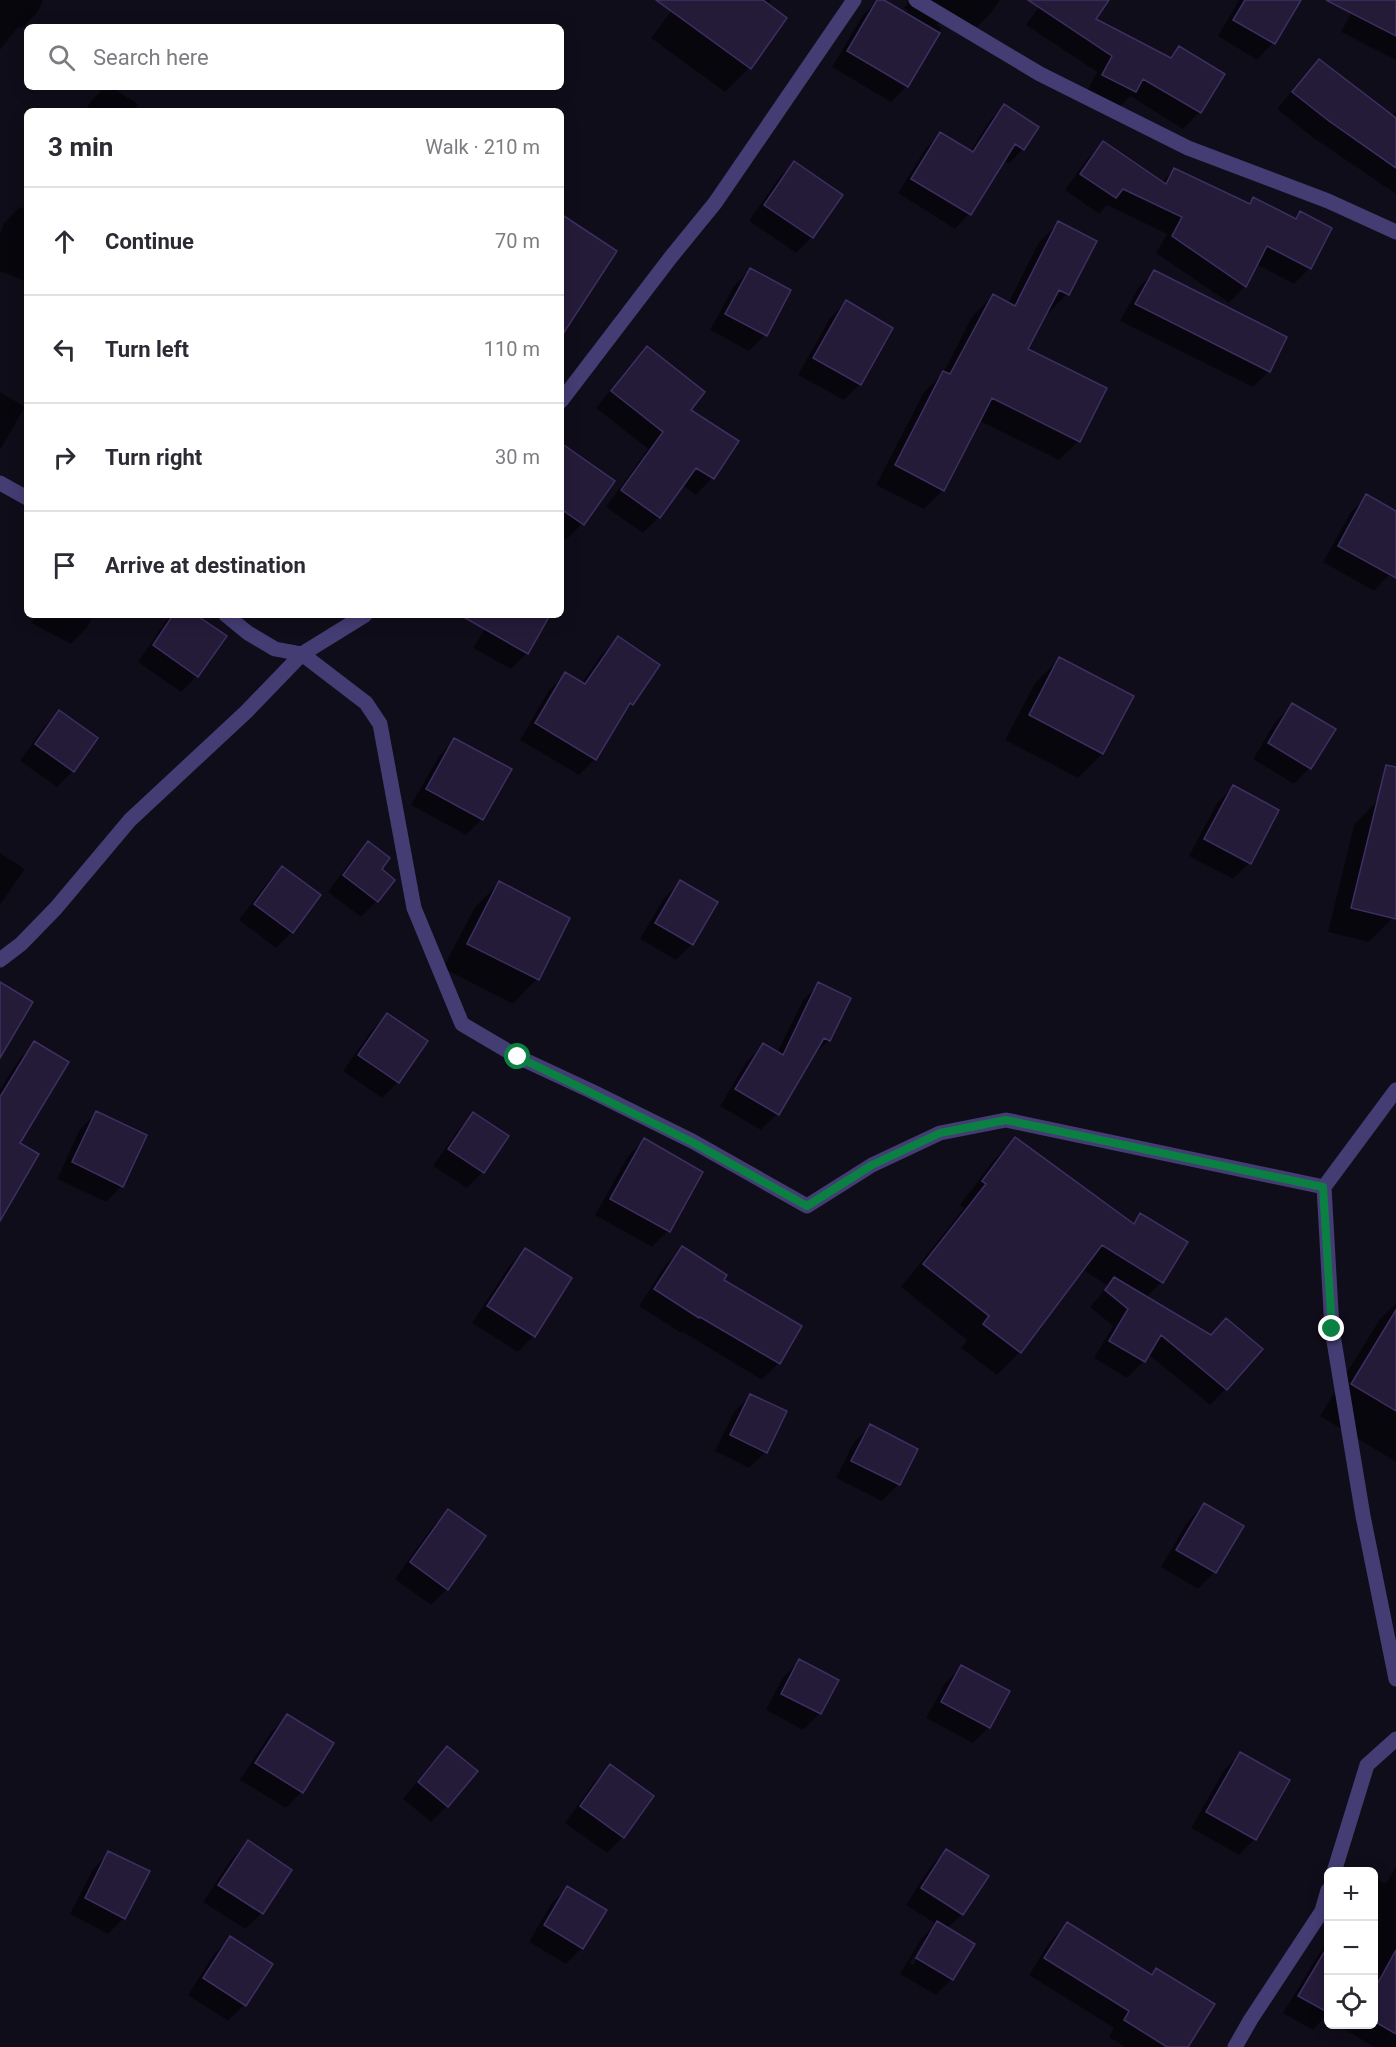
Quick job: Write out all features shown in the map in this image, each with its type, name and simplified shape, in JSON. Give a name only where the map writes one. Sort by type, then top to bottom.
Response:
[{"type":"street","points":[[564,397],[715,203],[854,0]]},
{"type":"street","points":[[916,0],[1040,74],[1188,148],[1328,201],[1396,232]]},
{"type":"street","points":[[0,483],[24,496]]},
{"type":"street","points":[[230,618],[248,633],[275,649],[302,654],[366,703],[380,724],[414,908],[462,1024],[518,1057],[692,1142],[807,1206],[872,1165],[940,1133],[1006,1120],[1323,1187]]},
{"type":"street","points":[[0,960],[21,944],[56,909],[130,820],[246,712],[302,654],[360,618]]},
{"type":"street","points":[[1396,1090],[1323,1187],[1332,1329],[1365,1527],[1396,1679]]},
{"type":"street","points":[[1335,1867],[1366,1765],[1396,1739]]},
{"type":"street","points":[[1235,2047],[1324,1905]]},
{"type":"building","points":[[656,0],[763,0],[787,18],[751,69]]},
{"type":"building","points":[[877,0],[884,0],[940,33],[908,87],[847,51]]},
{"type":"building","points":[[1028,0],[1109,0],[1096,19],[1171,58],[1179,46],[1225,74],[1201,113],[1143,79],[1136,92],[1102,75],[1112,56]]},
{"type":"building","points":[[1245,0],[1301,0],[1275,44],[1233,20]]},
{"type":"building","points":[[1326,0],[1396,0],[1396,36]]},
{"type":"building","points":[[1319,59],[1396,118],[1396,168],[1292,92]]},
{"type":"building","points":[[1004,104],[1039,127],[1024,150],[1015,144],[971,215],[911,179],[940,132],[973,152]]},
{"type":"building","points":[[1103,141],[1166,184],[1174,168],[1250,204],[1253,197],[1296,219],[1300,211],[1332,228],[1311,269],[1267,246],[1246,287],[1172,236],[1182,217],[1123,189],[1116,198],[1080,174]]},
{"type":"building","points":[[794,161],[843,195],[813,238],[764,205]]},
{"type":"building","points":[[564,216],[617,251],[564,332]]},
{"type":"building","points":[[1058,221],[1097,241],[1069,295],[1059,290],[1028,349],[1107,388],[1080,442],[992,398],[944,491],[895,465],[943,371],[950,374],[993,294],[1015,306]]},
{"type":"building","points":[[750,268],[791,290],[767,336],[725,314]]},
{"type":"building","points":[[1154,270],[1287,337],[1270,372],[1135,304]]},
{"type":"building","points":[[846,300],[893,328],[861,385],[813,358]]},
{"type":"building","points":[[647,346],[705,392],[691,410],[739,441],[714,479],[696,468],[660,518],[621,490],[663,432],[611,391]]},
{"type":"building","points":[[564,445],[615,481],[584,525],[564,511]]},
{"type":"building","points":[[1366,494],[1396,511],[1396,578],[1338,546]]},
{"type":"building","points":[[171,618],[200,618],[227,636],[198,677],[153,645]]},
{"type":"building","points":[[465,618],[548,618],[528,654]]},
{"type":"building","points":[[618,636],[660,665],[633,705],[630,703],[596,760],[535,723],[565,672],[585,684]]},
{"type":"building","points":[[1059,657],[1134,696],[1103,754],[1029,715]]},
{"type":"building","points":[[1292,703],[1336,729],[1311,769],[1268,743]]},
{"type":"building","points":[[59,710],[98,738],[74,772],[35,744]]},
{"type":"building","points":[[454,738],[512,769],[483,820],[426,789]]},
{"type":"building","points":[[1386,765],[1396,767],[1396,919],[1351,908]]},
{"type":"building","points":[[1233,785],[1279,810],[1251,864],[1204,839]]},
{"type":"building","points":[[368,841],[390,858],[382,869],[395,880],[378,902],[343,875]]},
{"type":"building","points":[[282,866],[321,895],[293,933],[254,904]]},
{"type":"building","points":[[680,880],[718,902],[693,945],[655,923]]},
{"type":"building","points":[[499,881],[570,918],[539,980],[467,944]]},
{"type":"building","points":[[0,982],[33,1002],[0,1058]]},
{"type":"building","points":[[818,982],[851,998],[830,1041],[824,1038],[779,1115],[735,1089],[763,1043],[783,1055]]},
{"type":"building","points":[[387,1013],[428,1041],[399,1083],[358,1055]]},
{"type":"building","points":[[34,1041],[69,1062],[20,1143],[39,1154],[0,1221],[0,1097]]},
{"type":"building","points":[[96,1111],[147,1135],[123,1187],[72,1162]]},
{"type":"building","points":[[473,1112],[509,1136],[484,1173],[448,1149]]},
{"type":"building","points":[[1015,1137],[1134,1224],[1140,1213],[1188,1242],[1163,1283],[1102,1245],[1021,1353],[983,1324],[989,1316],[923,1264],[986,1184],[982,1181]]},
{"type":"building","points":[[644,1138],[703,1172],[670,1232],[610,1199]]},
{"type":"building","points":[[682,1246],[727,1275],[724,1280],[802,1326],[780,1364],[699,1318],[654,1289]]},
{"type":"building","points":[[525,1248],[572,1278],[535,1337],[487,1306]]},
{"type":"building","points":[[1114,1277],[1211,1335],[1226,1318],[1263,1349],[1227,1390],[1161,1335],[1145,1362],[1109,1341],[1128,1309],[1105,1290]]},
{"type":"building","points":[[1396,1310],[1396,1411],[1351,1384]]},
{"type":"building","points":[[750,1394],[787,1411],[767,1453],[730,1435]]},
{"type":"building","points":[[870,1424],[918,1449],[900,1485],[851,1461]]},
{"type":"building","points":[[1204,1503],[1244,1526],[1216,1573],[1176,1550]]},
{"type":"building","points":[[448,1509],[486,1536],[448,1590],[410,1562]]},
{"type":"building","points":[[799,1659],[839,1680],[821,1714],[781,1694]]},
{"type":"building","points":[[961,1665],[1010,1691],[990,1728],[941,1702]]},
{"type":"building","points":[[287,1714],[334,1743],[303,1793],[255,1763]]},
{"type":"building","points":[[447,1746],[478,1771],[448,1807],[418,1782]]},
{"type":"building","points":[[1240,1752],[1290,1780],[1256,1840],[1206,1812]]},
{"type":"building","points":[[610,1764],[654,1796],[624,1838],[580,1806]]},
{"type":"building","points":[[248,1840],[292,1870],[263,1914],[218,1885]]},
{"type":"building","points":[[946,1849],[989,1876],[963,1915],[921,1888]]},
{"type":"building","points":[[108,1851],[150,1871],[125,1919],[85,1898]]},
{"type":"building","points":[[567,1886],[607,1910],[583,1949],[544,1925]]},
{"type":"building","points":[[937,1921],[975,1944],[953,1980],[916,1958]]},
{"type":"building","points":[[1067,1922],[1152,1975],[1156,1968],[1215,2004],[1188,2047],[1167,2047],[1124,2020],[1129,2011],[1044,1958]]},
{"type":"building","points":[[230,1936],[273,1964],[246,2006],[203,1978]]},
{"type":"building","points":[[1396,1950],[1396,2034],[1378,2023],[1378,1983]]},
{"type":"building","points":[[1324,1952],[1324,2010],[1298,1996]]},
{"type":"route","points":[[518,1057],[692,1142],[807,1206],[872,1165],[940,1133],[1006,1120],[1323,1187],[1332,1329]]}]
